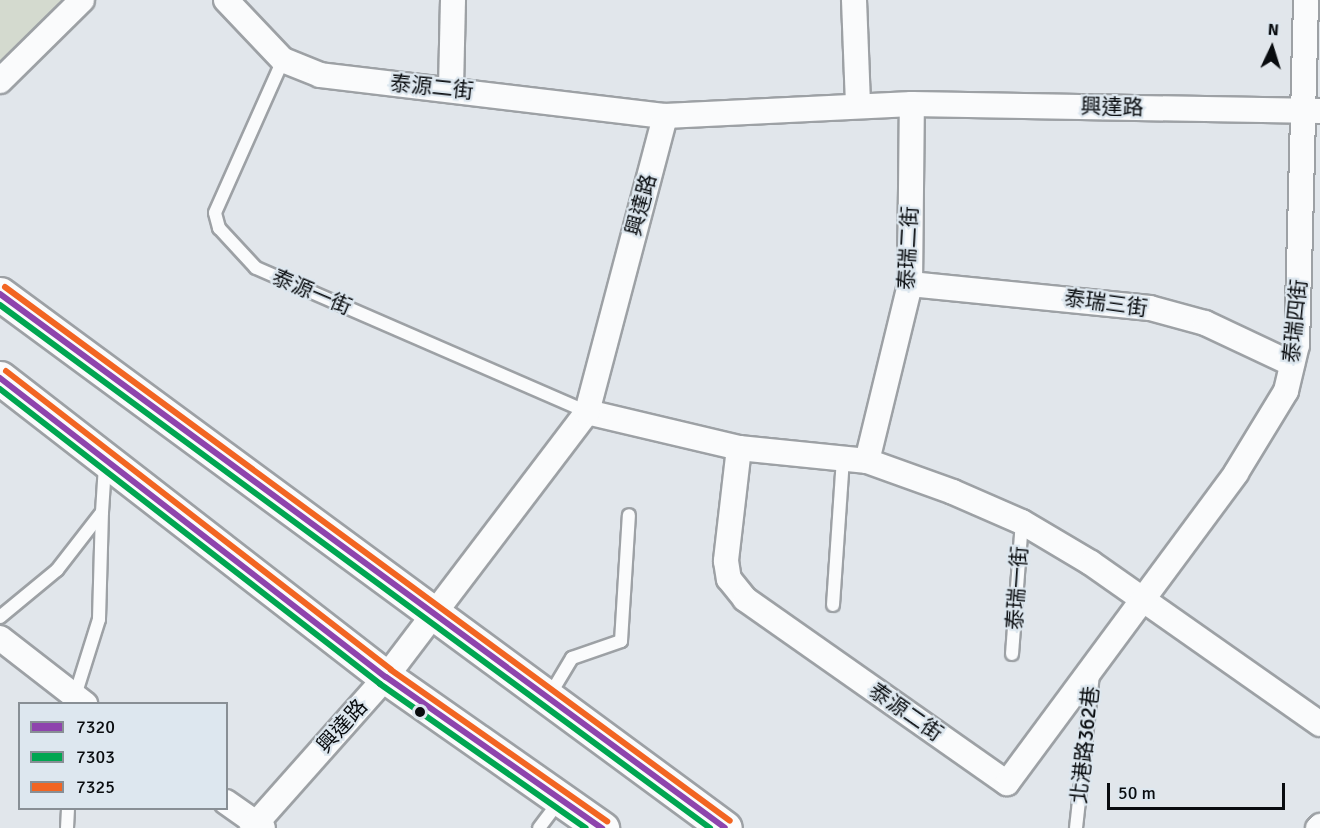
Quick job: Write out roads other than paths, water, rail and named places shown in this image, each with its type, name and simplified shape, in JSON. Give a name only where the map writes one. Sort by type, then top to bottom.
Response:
[{"type":"main road","points":[[0,294],[434,616],[725,828]]},
{"type":"main road","points":[[0,378],[100,451],[386,677],[602,828]]},
{"type":"street","points":[[0,81],[82,0]]},
{"type":"street","name":"泰源二街","points":[[226,0],[283,60],[320,75],[451,88],[665,116]]},
{"type":"street","points":[[451,88],[453,0]]},
{"type":"street","points":[[854,0],[858,105]]},
{"type":"street","name":"泰瑞四街","points":[[1143,597],[1236,473],[1286,391],[1297,345],[1314,111],[1306,0]]},
{"type":"street","name":"興達路","points":[[257,826],[386,677],[587,412],[665,116],[912,104],[1314,111]]},
{"type":"street","name":"泰瑞二街","points":[[855,459],[910,285],[912,104]]},
{"type":"street","name":"泰瑞三街","points":[[910,285],[1150,308],[1205,323],[1292,364]]},
{"type":"street","points":[[587,412],[739,448],[855,459],[1022,522],[1143,597],[1320,724]]},
{"type":"street","name":"泰源二街","points":[[739,448],[726,561],[729,579],[745,598],[1007,783],[1143,597]]},
{"type":"street","points":[[0,638],[78,701]]},
{"type":"street","points":[[228,804],[257,826]]},
{"type":"lane","name":"泰源一街","points":[[283,60],[215,213],[219,228],[256,268],[587,412]]},
{"type":"lane","points":[[78,701],[99,619],[102,512],[106,473],[100,451]]},
{"type":"lane","points":[[833,605],[855,459]]},
{"type":"lane","points":[[0,617],[57,570],[102,512]]},
{"type":"lane","points":[[548,699],[572,658],[621,641],[629,515]]},
{"type":"lane","name":"泰瑞一街","points":[[1012,654],[1022,522]]},
{"type":"lane","name":"北港路362巷","points":[[1076,828],[1094,661]]},
{"type":"lane","points":[[539,828],[561,799]]},
{"type":"lane","points":[[67,828],[68,810]]}]
